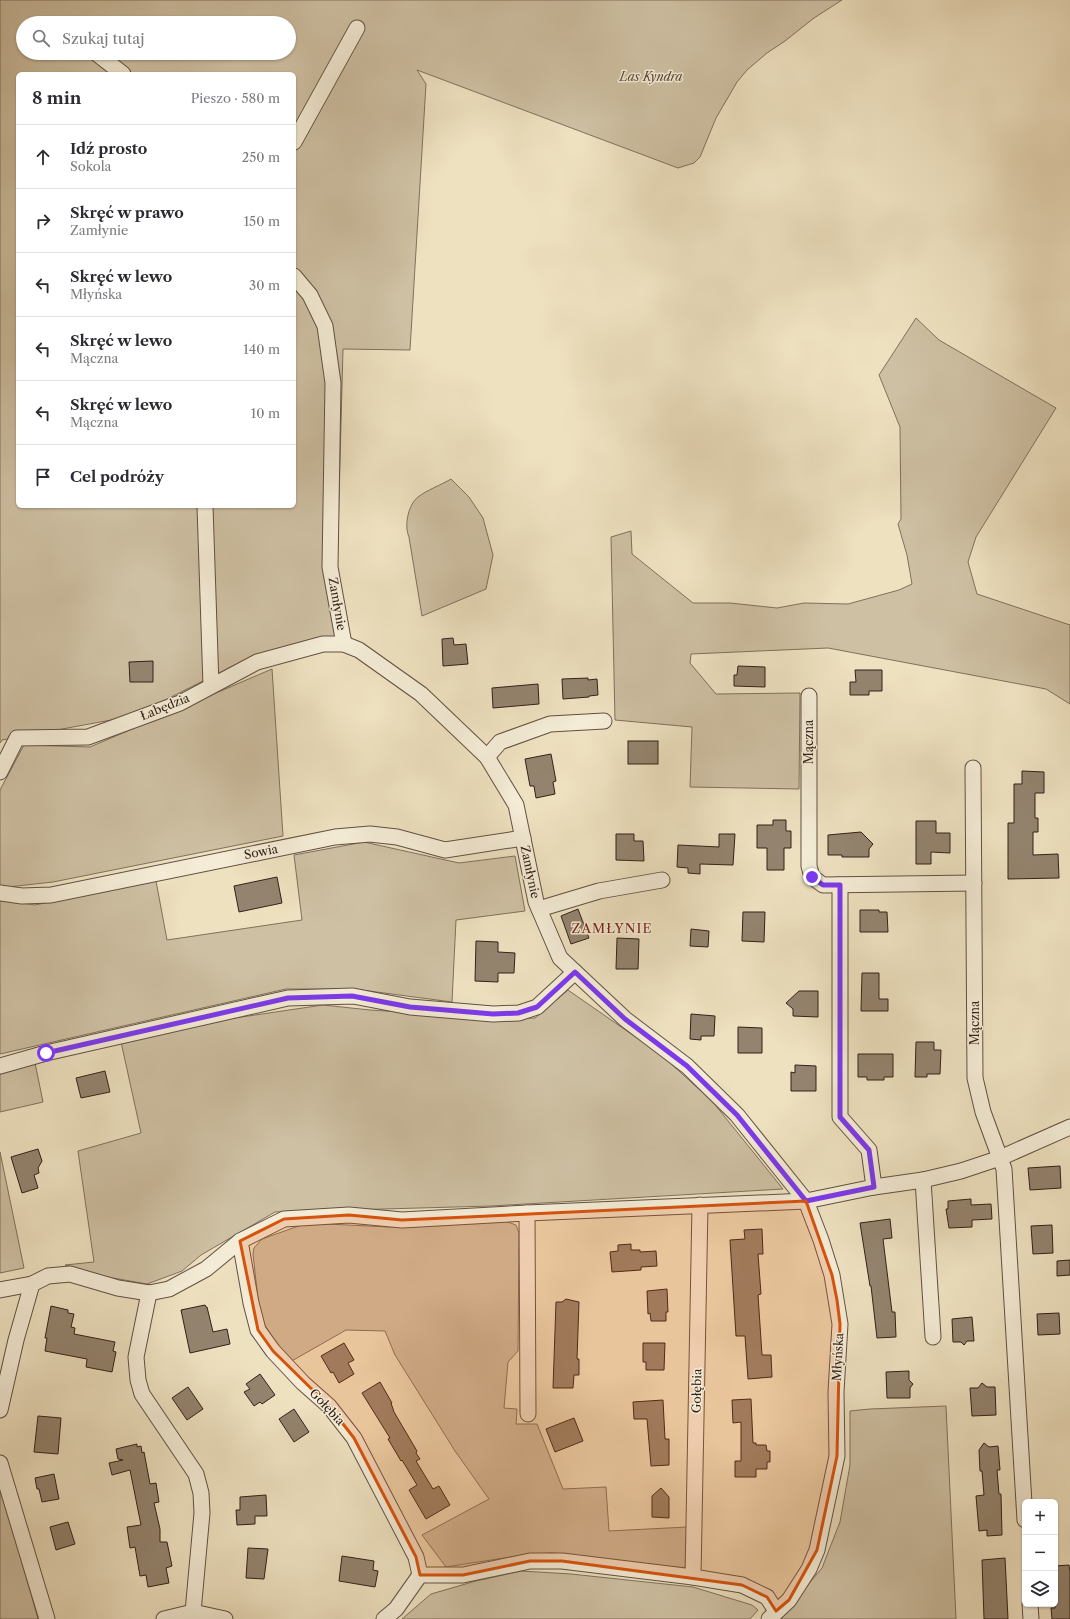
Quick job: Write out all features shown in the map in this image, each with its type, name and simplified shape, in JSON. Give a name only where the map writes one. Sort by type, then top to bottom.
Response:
[{"type":"street","points":[[296,138],[358,28]]},
{"type":"street","points":[[105,60],[120,72]]},
{"type":"street","name":"Zamłynie","points":[[296,278],[310,295],[325,326],[333,383],[330,567],[344,644],[359,650],[421,694],[487,757],[516,805],[536,902],[560,958],[625,1019],[687,1066],[737,1115],[806,1201]]},
{"type":"street","points":[[205,508],[211,686]]},
{"type":"street","name":"Łabędzia","points":[[0,772],[17,738],[88,737],[180,703],[257,662],[323,644],[344,644]]},
{"type":"street","name":"Mączna","points":[[809,696],[809,866],[812,877],[823,885],[974,884]]},
{"type":"street","points":[[487,757],[500,742],[550,724],[604,721]]},
{"type":"street","name":"Mączna","points":[[973,768],[975,1078],[983,1112],[1000,1158]]},
{"type":"street","name":"Sowia","points":[[0,893],[22,896],[51,894],[335,837],[370,834],[397,837],[445,850],[523,838]]},
{"type":"street","name":"Zamłynie","points":[[539,909],[599,891],[662,880]]},
{"type":"street","points":[[840,885],[840,1117],[869,1150],[874,1187]]},
{"type":"street","points":[[0,1066],[46,1053],[288,998],[352,996],[410,1007],[493,1014],[518,1013],[537,1007],[575,972]]},
{"type":"street","points":[[0,1290],[32,1284],[48,1276],[70,1274],[118,1288],[149,1293],[169,1289],[206,1269],[240,1241],[284,1219],[349,1215],[402,1220],[806,1201],[874,1187],[923,1180],[961,1171],[1000,1158],[1070,1127]]},
{"type":"street","points":[[1000,1158],[1004,1169],[1024,1499]]},
{"type":"street","points":[[923,1180],[933,1337]]},
{"type":"street","name":"Młyńska","points":[[773,1615],[789,1600],[810,1569],[817,1550],[837,1456],[836,1392],[840,1324],[837,1300],[830,1268],[806,1201]]},
{"type":"street","name":"Gołębia","points":[[693,1576],[700,1205]]},
{"type":"street","points":[[527,1213],[528,1414]]},
{"type":"street","name":"Gołębia","points":[[240,1241],[251,1303],[258,1330],[273,1351],[303,1383],[329,1406],[354,1438],[416,1557],[420,1575]]},
{"type":"street","points":[[0,1410],[14,1347],[32,1284]]},
{"type":"street","points":[[149,1293],[136,1357],[138,1380],[142,1394],[196,1474],[201,1493],[202,1512],[193,1612]]},
{"type":"street","points":[[0,1463],[47,1619]]},
{"type":"street","points":[[384,1619],[396,1609],[420,1575],[463,1575],[530,1561],[562,1561],[693,1576],[747,1587],[767,1597],[773,1615]]},
{"type":"street","points":[[1030,1607],[1031,1619]]},
{"type":"street","points":[[164,1619],[193,1612],[225,1619]]},
{"type":"highlighted area","points":[[806,1201],[832,1275],[840,1324],[837,1456],[817,1550],[789,1600],[776,1611],[767,1597],[742,1585],[562,1561],[530,1561],[463,1575],[420,1575],[416,1557],[354,1438],[329,1406],[273,1351],[258,1330],[240,1241],[284,1219],[349,1215],[402,1220]]},
{"type":"green space","name":"Las Kyndra","points":[[0,0],[842,0],[814,18],[747,70],[737,82],[716,118],[700,157],[694,163],[678,168],[417,70],[426,84],[410,350],[343,349],[337,573],[345,619],[333,639],[255,655],[133,716],[2,740],[0,743]]},
{"type":"green space","points":[[916,318],[939,340],[1056,408],[976,537],[968,562],[977,594],[1070,625],[1070,704],[1046,689],[828,648],[691,654],[690,663],[716,694],[800,693],[799,789],[690,787],[692,727],[615,720],[611,537],[631,531],[632,554],[693,603],[730,603],[777,608],[804,603],[848,604],[899,590],[912,584],[907,555],[898,524],[901,519],[900,427],[879,375]]},
{"type":"green space","points":[[451,479],[469,497],[483,518],[493,555],[486,589],[422,616],[407,527],[409,510],[418,497]]},
{"type":"green space","points":[[272,669],[283,836],[53,882],[8,887],[0,886],[0,790],[24,745],[90,747]]},
{"type":"green space","points":[[364,842],[459,863],[515,856],[525,911],[456,920],[452,1002],[354,989],[286,989],[0,1054],[0,900],[35,905],[156,881],[167,940],[302,920],[294,855]]},
{"type":"green space","points":[[568,990],[660,1054],[712,1101],[783,1189],[491,1206],[275,1212],[201,1255],[182,1271],[147,1284],[107,1277],[65,1265],[94,1262],[78,1151],[141,1133],[121,1042],[235,1018],[323,1005],[370,1010],[509,1019],[535,1018]]},
{"type":"green space","points":[[35,1063],[43,1102],[0,1112],[0,1074]]},
{"type":"green space","points":[[0,1152],[24,1268],[0,1273]]},
{"type":"green space","points":[[505,1221],[516,1225],[519,1233],[518,1351],[508,1362],[504,1408],[517,1409],[516,1424],[537,1424],[563,1489],[606,1487],[609,1531],[687,1527],[688,1561],[684,1568],[552,1553],[530,1554],[446,1567],[422,1535],[489,1499],[455,1451],[395,1355],[385,1331],[346,1330],[290,1362],[274,1341],[260,1317],[253,1254],[254,1248],[262,1239],[307,1223],[389,1227]]},
{"type":"green space","points":[[946,1406],[956,1619],[779,1619],[822,1568],[840,1522],[850,1465],[850,1411]]},
{"type":"green space","points":[[0,1482],[38,1619],[0,1619]]},
{"type":"green space","points":[[521,1571],[571,1574],[693,1587],[752,1605],[758,1610],[750,1619],[402,1619],[431,1594],[476,1581]]},
{"type":"building","points":[[453,638],[454,645],[466,644],[468,664],[443,666],[442,639]]},
{"type":"building","points":[[153,661],[153,682],[130,682],[129,662]]},
{"type":"building","points":[[738,666],[765,667],[765,687],[734,686],[734,675],[737,675]]},
{"type":"building","points":[[855,670],[882,670],[882,691],[869,691],[869,695],[850,695],[850,682],[856,682]]},
{"type":"building","points":[[588,678],[588,680],[597,679],[598,695],[563,699],[562,679]]},
{"type":"building","points":[[538,684],[539,704],[493,708],[492,688]]},
{"type":"building","points":[[628,741],[658,741],[658,764],[628,764]]},
{"type":"building","points":[[551,754],[556,781],[553,782],[555,794],[536,798],[534,786],[530,786],[525,759]]},
{"type":"building","points":[[1022,771],[1044,772],[1044,793],[1035,793],[1035,818],[1038,818],[1038,832],[1033,832],[1033,855],[1058,854],[1059,878],[1008,879],[1008,823],[1014,823],[1014,784],[1022,784]]},
{"type":"building","points":[[773,820],[786,820],[786,831],[791,831],[791,848],[784,848],[784,870],[767,870],[767,848],[757,848],[757,825],[773,825]]},
{"type":"building","points":[[916,821],[936,821],[936,833],[950,833],[950,853],[931,852],[931,864],[916,864]]},
{"type":"building","points":[[861,832],[873,844],[869,849],[869,857],[842,857],[842,855],[828,855],[828,835]]},
{"type":"building","points":[[616,834],[634,834],[634,841],[643,841],[644,861],[616,860]]},
{"type":"building","points":[[719,834],[735,834],[733,865],[700,864],[700,874],[688,873],[688,868],[677,867],[678,845],[719,847]]},
{"type":"building","points":[[277,877],[282,903],[239,912],[234,886]]},
{"type":"building","points":[[578,909],[589,938],[571,944],[561,916]]},
{"type":"building","points":[[860,910],[879,910],[879,912],[887,912],[888,932],[860,932]]},
{"type":"building","points":[[743,912],[765,912],[764,942],[742,941]]},
{"type":"building","points":[[691,929],[709,931],[708,947],[690,946]]},
{"type":"building","points":[[617,938],[639,939],[638,969],[616,969]]},
{"type":"building","points":[[476,941],[498,942],[498,952],[515,953],[514,973],[498,973],[498,982],[475,981]]},
{"type":"building","points":[[862,973],[879,973],[879,999],[888,999],[888,1011],[861,1011]]},
{"type":"building","points":[[799,991],[818,991],[818,1017],[793,1016],[793,1009],[786,1003]]},
{"type":"building","points":[[691,1014],[715,1016],[714,1036],[701,1036],[701,1040],[690,1039]]},
{"type":"building","points":[[738,1027],[762,1028],[762,1053],[738,1053]]},
{"type":"building","points":[[916,1042],[934,1042],[934,1050],[941,1050],[940,1074],[927,1074],[927,1077],[915,1077]]},
{"type":"building","points":[[858,1054],[893,1054],[893,1077],[884,1077],[884,1080],[867,1080],[867,1077],[858,1077]]},
{"type":"building","points":[[795,1065],[816,1066],[816,1091],[791,1091],[791,1072],[795,1073]]},
{"type":"building","points":[[105,1071],[110,1092],[81,1098],[76,1078]]},
{"type":"building","points":[[38,1149],[42,1161],[38,1168],[39,1173],[34,1175],[38,1188],[22,1193],[11,1157]]},
{"type":"building","points":[[1060,1166],[1061,1188],[1030,1190],[1028,1168]]},
{"type":"building","points":[[971,1199],[971,1205],[991,1204],[992,1219],[972,1220],[972,1227],[949,1228],[946,1209],[948,1209],[948,1201]]},
{"type":"building","points":[[890,1219],[892,1238],[883,1239],[892,1312],[895,1312],[896,1337],[877,1338],[871,1286],[860,1223]]},
{"type":"building","points":[[1052,1225],[1053,1253],[1033,1254],[1031,1226]]},
{"type":"building","points":[[762,1229],[763,1254],[758,1254],[761,1294],[758,1295],[762,1355],[771,1355],[772,1377],[748,1379],[745,1336],[736,1336],[730,1240],[745,1239],[744,1230]]},
{"type":"building","points":[[631,1244],[631,1250],[640,1250],[640,1252],[656,1251],[657,1266],[641,1267],[641,1270],[612,1272],[610,1252],[618,1251],[618,1245]]},
{"type":"building","points":[[1070,1260],[1070,1275],[1057,1276],[1057,1261]]},
{"type":"building","points":[[667,1289],[668,1312],[666,1312],[666,1321],[651,1321],[650,1313],[648,1314],[647,1291]]},
{"type":"building","points":[[566,1299],[579,1302],[577,1359],[579,1359],[579,1375],[574,1375],[573,1388],[553,1388],[556,1302],[562,1302]]},
{"type":"building","points":[[205,1305],[207,1307],[213,1332],[227,1329],[230,1344],[190,1353],[181,1310]]},
{"type":"building","points":[[51,1306],[68,1310],[68,1313],[74,1314],[71,1327],[75,1328],[74,1334],[115,1342],[113,1351],[116,1352],[112,1372],[86,1367],[87,1359],[45,1351],[47,1338],[45,1338]]},
{"type":"building","points":[[1059,1313],[1060,1334],[1038,1335],[1037,1314]]},
{"type":"building","points":[[972,1317],[974,1341],[967,1341],[964,1345],[961,1342],[953,1342],[952,1319]]},
{"type":"building","points":[[344,1343],[354,1360],[348,1363],[354,1374],[339,1383],[321,1356]]},
{"type":"building","points":[[643,1343],[665,1343],[664,1370],[646,1370],[646,1362],[643,1362]]},
{"type":"building","points":[[909,1371],[909,1380],[913,1384],[910,1388],[910,1398],[887,1398],[886,1372]]},
{"type":"building","points":[[260,1374],[275,1395],[262,1404],[260,1402],[254,1406],[244,1392],[250,1389],[246,1384]]},
{"type":"building","points":[[380,1382],[392,1403],[394,1412],[417,1451],[416,1453],[420,1459],[416,1461],[433,1489],[439,1486],[450,1505],[426,1519],[409,1490],[417,1485],[402,1460],[401,1461],[388,1439],[390,1438],[362,1393]]},
{"type":"building","points":[[982,1383],[987,1387],[995,1387],[996,1415],[972,1416],[970,1388],[978,1388]]},
{"type":"building","points":[[188,1387],[203,1409],[187,1420],[172,1398]]},
{"type":"building","points":[[751,1399],[753,1443],[756,1443],[756,1445],[766,1445],[767,1451],[770,1451],[770,1462],[767,1462],[767,1469],[756,1469],[756,1477],[735,1477],[735,1461],[741,1461],[741,1422],[733,1423],[732,1400]]},
{"type":"building","points":[[663,1400],[665,1439],[669,1439],[669,1465],[651,1466],[647,1419],[634,1419],[633,1402]]},
{"type":"building","points":[[294,1409],[309,1432],[294,1442],[279,1419]]},
{"type":"building","points":[[38,1416],[61,1418],[58,1454],[34,1452]]},
{"type":"building","points":[[574,1418],[583,1441],[555,1452],[546,1429]]},
{"type":"building","points":[[984,1443],[989,1447],[998,1446],[1000,1470],[997,1470],[999,1494],[1001,1494],[1002,1535],[987,1536],[987,1530],[979,1531],[976,1496],[984,1495],[982,1471],[980,1471],[979,1450]]},
{"type":"building","points":[[137,1444],[137,1447],[141,1446],[142,1453],[144,1452],[150,1484],[156,1483],[159,1502],[154,1503],[160,1529],[160,1542],[167,1542],[172,1566],[166,1568],[169,1583],[148,1587],[146,1575],[140,1576],[135,1547],[130,1548],[127,1527],[141,1525],[130,1470],[112,1475],[109,1463],[123,1460],[118,1459],[116,1449]]},
{"type":"building","points":[[54,1474],[59,1499],[42,1502],[35,1478]]},
{"type":"building","points":[[661,1488],[669,1497],[669,1518],[652,1517],[652,1496]]},
{"type":"building","points":[[266,1495],[267,1516],[255,1516],[255,1524],[237,1525],[236,1510],[240,1510],[240,1497]]},
{"type":"building","points":[[68,1522],[75,1544],[56,1550],[50,1527]]},
{"type":"building","points":[[248,1548],[268,1549],[264,1579],[246,1578]]},
{"type":"building","points":[[342,1556],[374,1561],[373,1570],[378,1571],[375,1587],[339,1581]]},
{"type":"building","points":[[1005,1558],[1008,1619],[984,1619],[982,1560]]},
{"type":"building","points":[[1069,1565],[1070,1619],[1052,1619],[1051,1608],[1058,1607],[1058,1566]]},
{"type":"district","name":"ZAMŁYNIE","points":[[612,928]]},
{"type":"route","points":[[46,1053],[288,998],[352,996],[410,1007],[493,1014],[518,1013],[537,1007],[575,972],[625,1019],[687,1066],[737,1115],[806,1201],[874,1187],[869,1150],[840,1117],[840,885],[823,885],[812,877]]}]
